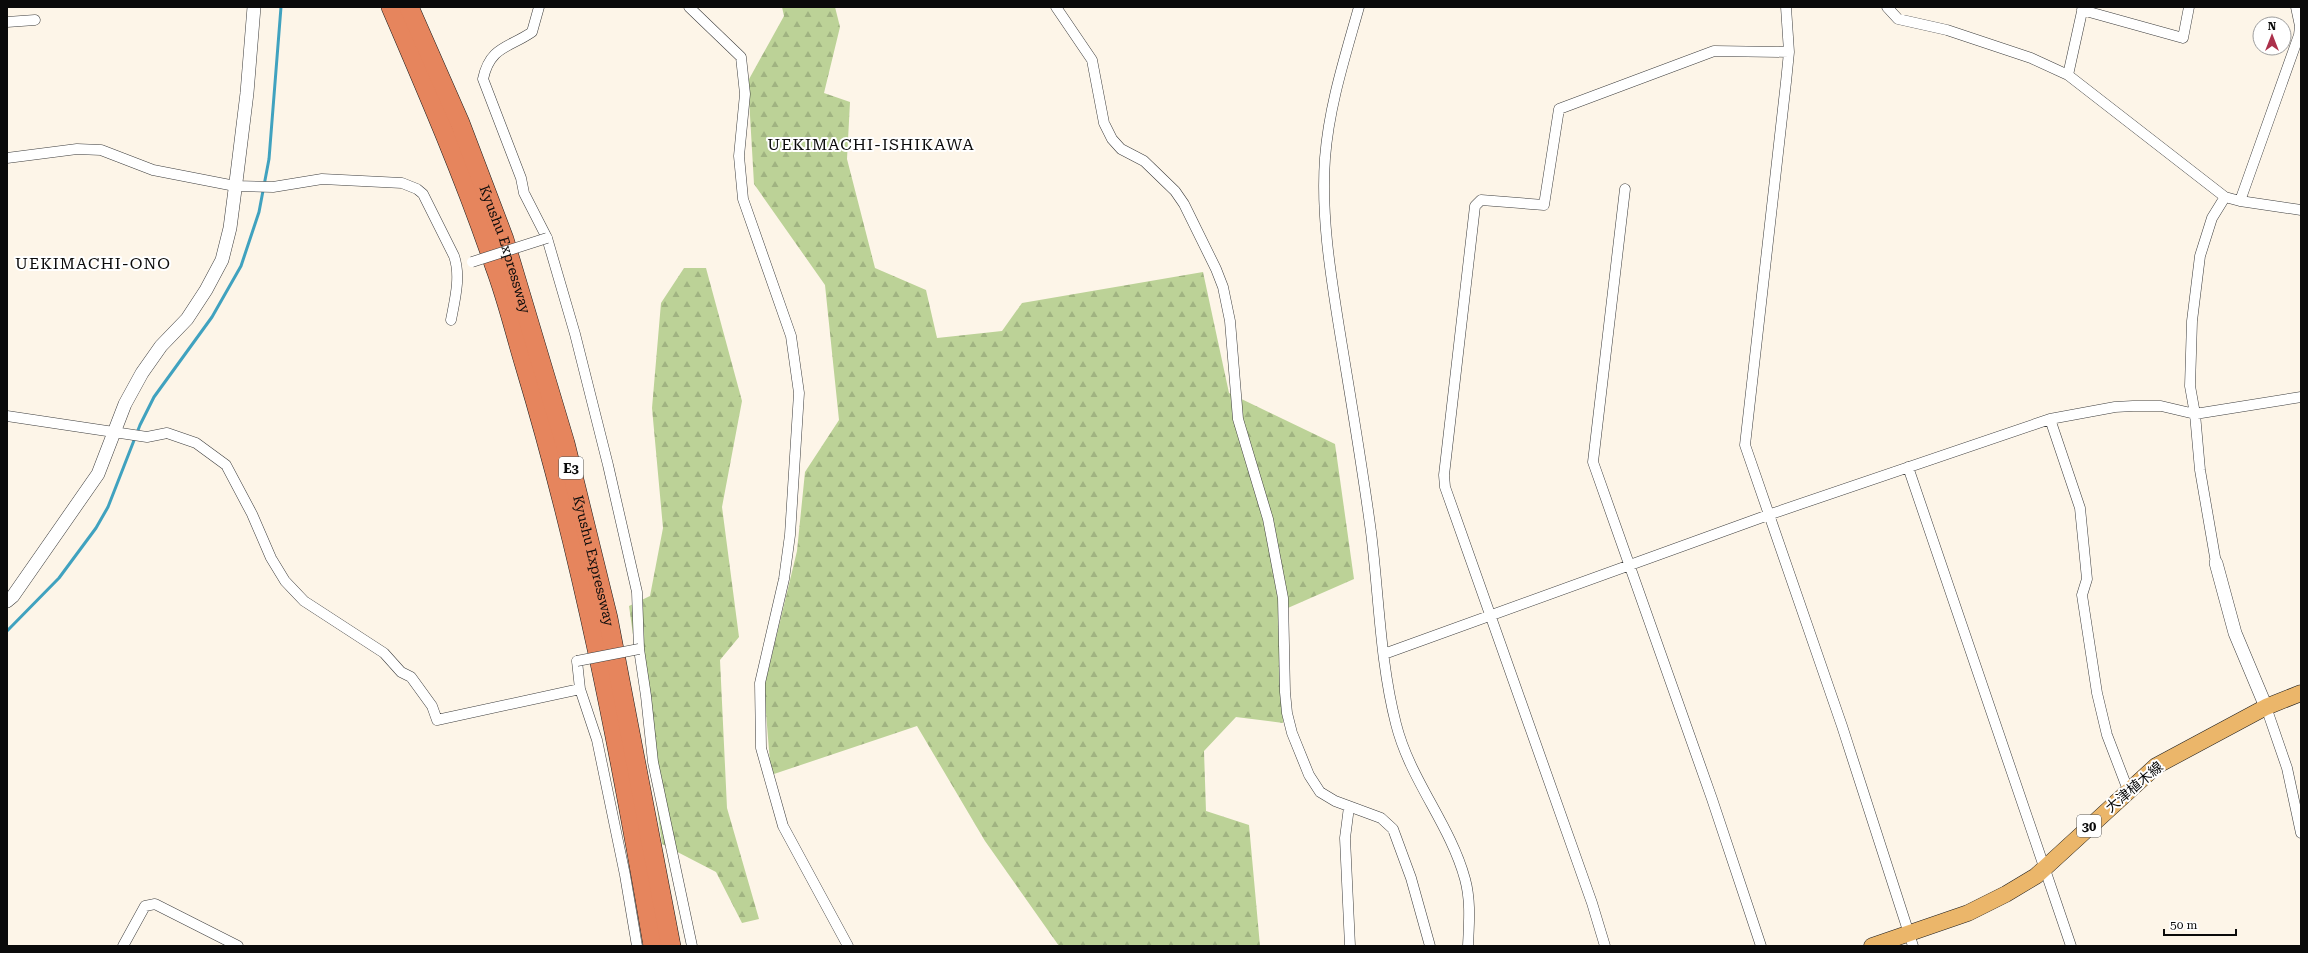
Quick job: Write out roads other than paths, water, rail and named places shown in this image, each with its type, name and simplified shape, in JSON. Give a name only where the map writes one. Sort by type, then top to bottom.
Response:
[{"type":"highway","name":"Kyushu Expressway","points":[[391,7],[455,155],[496,269],[542,424],[592,620],[633,826],[653,946]]},
{"type":"highway","name":"Kyushu Expressway","points":[[409,7],[460,123],[504,239],[565,443],[608,618],[671,946]]},
{"type":"main road","name":"大津植木線","points":[[1872,946],[1911,940],[2006,894],[2036,876],[2128,790],[2156,766],[2266,706],[2301,693]]},
{"type":"street","points":[[7,601],[13,596],[98,474],[119,433],[125,404],[142,372],[161,346],[187,319],[206,290],[222,260],[230,228],[247,92],[254,7]]},
{"type":"street","points":[[539,7],[532,32],[499,49],[486,66],[483,79],[521,178],[524,193],[547,238],[575,334],[608,465],[637,592],[639,649],[653,762],[692,946]]},
{"type":"street","points":[[689,7],[742,57],[745,94],[738,156],[743,199],[791,336],[799,393],[790,535],[784,579],[760,683],[760,748],[783,826],[848,946]]},
{"type":"street","points":[[1056,7],[1092,60],[1104,123],[1112,139],[1121,149],[1144,161],[1175,192],[1184,204],[1223,287],[1233,343],[1238,419],[1268,519],[1283,598],[1287,713],[1297,746],[1310,775],[1320,792],[1335,802],[1381,818],[1393,830],[1412,878],[1430,946]]},
{"type":"street","points":[[1359,7],[1337,84],[1330,122],[1325,159],[1325,226],[1334,298],[1371,532],[1384,654],[1395,722],[1410,765],[1455,853],[1465,879],[1470,905],[1468,946]]},
{"type":"street","points":[[1786,7],[1788,52],[1771,226],[1745,445],[1842,726],[1911,940]]},
{"type":"street","points":[[1887,7],[1898,18],[1954,32],[2031,58],[2068,75],[2225,197],[2240,201],[2301,210]]},
{"type":"street","points":[[2068,75],[2083,8],[2183,38],[2189,7]]},
{"type":"street","points":[[2240,201],[2300,35],[2300,26],[2296,7]]},
{"type":"street","points":[[7,22],[35,20]]},
{"type":"street","points":[[1605,946],[1592,903],[1445,487],[1444,476],[1475,206],[1481,200],[1544,206],[1559,109],[1714,50],[1788,52]]},
{"type":"street","points":[[7,158],[77,149],[101,150],[153,170],[235,186],[272,187],[322,179],[402,183],[417,189],[423,194],[458,265],[456,291],[451,320]]},
{"type":"street","points":[[1625,189],[1593,462],[1712,799],[1760,946]]},
{"type":"street","points":[[2225,197],[2212,218],[2200,256],[2195,290],[2190,386],[2196,414],[2200,470],[2216,564],[2235,634],[2266,706],[2287,768],[2301,833]]},
{"type":"street","points":[[458,265],[547,238]]},
{"type":"street","points":[[1384,654],[1630,567],[1770,514],[2050,420],[2127,406],[2162,406],[2196,414],[2301,396]]},
{"type":"street","points":[[7,416],[147,437],[167,433],[196,442],[226,465],[252,514],[271,558],[285,581],[304,601],[384,653],[401,672],[411,677],[432,706],[436,720],[580,689]]},
{"type":"street","points":[[2050,420],[2080,508],[2087,579],[2082,595],[2097,693],[2107,735],[2128,790]]},
{"type":"street","points":[[1908,467],[2071,946]]},
{"type":"street","points":[[637,946],[625,875],[597,740],[580,689],[578,661],[639,649]]},
{"type":"street","points":[[1348,807],[1345,838],[1350,946]]},
{"type":"street","points":[[122,946],[145,906],[155,904],[238,946]]},
{"type":"waterway","points":[[7,631],[59,578],[96,528],[108,507],[140,425],[154,397],[212,317],[241,266],[259,212],[269,159],[281,7]]},
{"type":"district","name":"UEKIMACHI-ISHIKAWA","points":[[871,144]]},
{"type":"district","name":"UEKIMACHI-ONO","points":[[93,263]]}]
